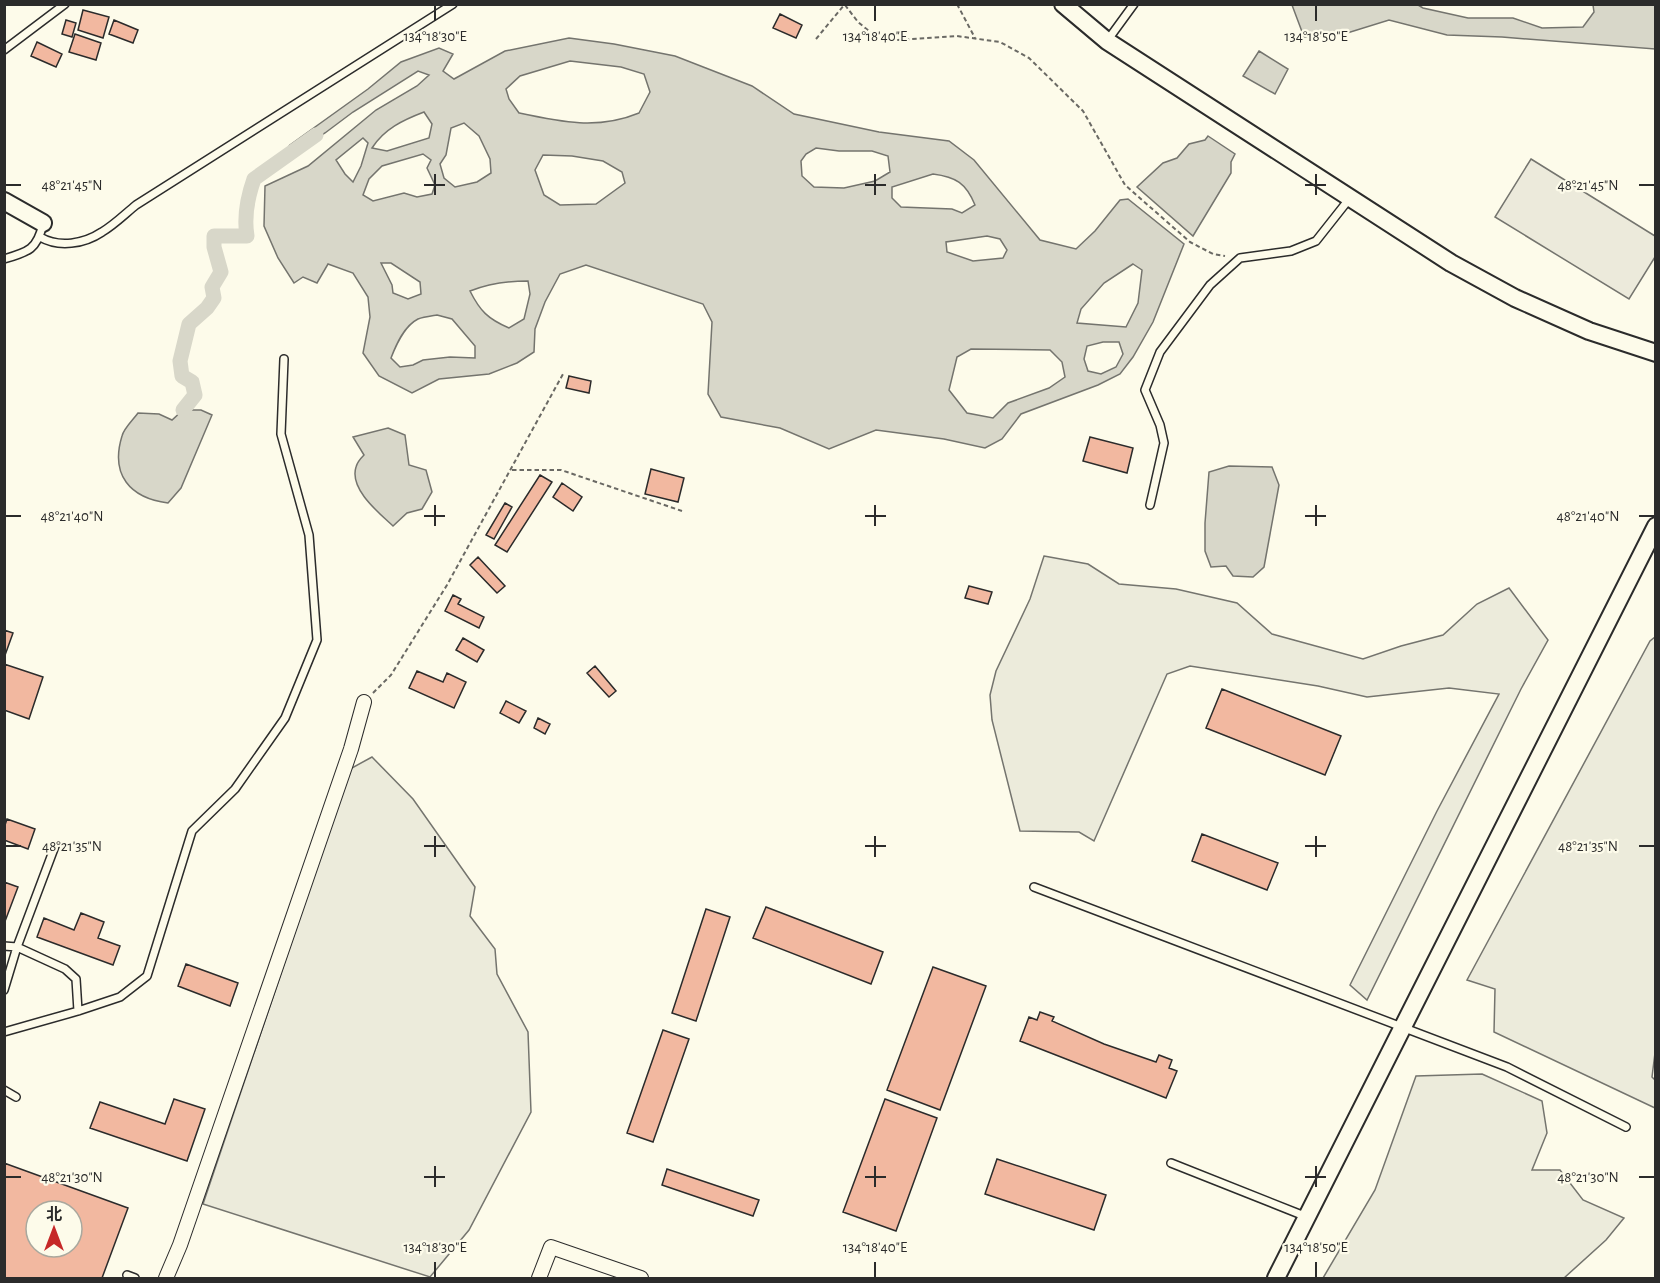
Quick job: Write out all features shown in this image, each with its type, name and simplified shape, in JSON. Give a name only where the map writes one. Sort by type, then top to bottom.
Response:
[{"type":"street","points":[[1063,4],[1107,41],[1452,263],[1515,298],[1595,333],[1656,353]]},
{"type":"street","points":[[4,201],[41,230]]},
{"type":"street","points":[[1276,1278],[1656,526]]},
{"type":"street","points":[[166,1278],[180,1245],[351,749],[364,702]]},
{"type":"street","points":[[539,1278],[551,1247],[640,1278]]},
{"type":"lane","points":[[4,50],[65,4]]},
{"type":"lane","points":[[4,259],[27,253],[41,230],[50,243],[74,243],[102,233],[135,205],[453,4]]},
{"type":"lane","points":[[1107,41],[1134,4]]},
{"type":"lane","points":[[1150,505],[1164,443],[1160,425],[1145,390],[1160,352],[1210,285],[1240,258],[1291,251],[1316,241],[1350,198]]},
{"type":"lane","points":[[4,1032],[120,997],[147,976],[192,831],[236,789],[285,718],[317,640],[309,535],[280,434],[284,359]]},
{"type":"lane","points":[[4,990],[17,947],[55,846]]},
{"type":"lane","points":[[1034,887],[1507,1067],[1626,1127]]},
{"type":"lane","points":[[4,946],[17,947],[65,969],[76,979],[78,1011]]},
{"type":"lane","points":[[4,1090],[16,1097]]},
{"type":"lane","points":[[1170,1163],[1307,1217]]},
{"type":"lane","points":[[127,1275],[135,1278]]},
{"type":"path","points":[[957,4],[975,38]]},
{"type":"path","points":[[816,39],[845,5],[858,22],[881,41],[957,36],[1000,42],[1029,58],[1083,111],[1125,185],[1190,242],[1213,254],[1240,258]]},
{"type":"path","points":[[364,702],[391,675],[447,585],[563,374]]},
{"type":"path","points":[[511,470],[561,470],[682,511]]},
{"type":"shaded area","points":[[1292,5],[1418,5],[1468,18],[1513,18],[1542,28],[1583,27],[1594,12],[1593,5],[1655,5],[1655,49],[1447,35],[1389,20],[1344,34],[1304,37]]},
{"type":"shaded area","points":[[569,38],[675,56],[752,86],[794,114],[879,132],[949,141],[974,160],[1040,240],[1076,249],[1095,231],[1120,200],[1128,199],[1184,244],[1153,322],[1133,357],[1120,374],[1098,385],[1021,414],[1002,439],[985,448],[944,439],[876,430],[829,449],[780,428],[721,417],[708,394],[712,322],[703,304],[586,265],[560,274],[545,302],[535,329],[534,352],[517,363],[489,374],[439,379],[412,393],[379,376],[363,353],[370,317],[368,297],[353,273],[328,264],[317,283],[303,277],[294,283],[278,258],[264,226],[265,186],[308,166],[376,110],[417,86],[429,75],[418,71],[303,147],[290,145],[368,89],[401,62],[439,48],[453,54],[443,71],[454,79],[505,51]],"holes":[[[570,61],[621,67],[644,74],[650,92],[639,113],[609,121],[579,123],[519,113],[509,99],[506,89],[520,76]],[[424,112],[432,124],[429,138],[387,151],[372,148],[382,135],[401,122]],[[464,123],[479,136],[490,159],[491,173],[477,182],[455,187],[444,178],[440,164],[446,155],[451,128]],[[363,138],[368,143],[353,182],[336,160]],[[816,148],[872,151],[888,156],[890,172],[875,181],[844,188],[814,187],[802,176],[801,161],[806,154]],[[423,154],[431,160],[427,168],[435,185],[432,194],[417,197],[404,193],[373,201],[363,195],[369,179],[382,166]],[[543,155],[572,156],[603,161],[622,172],[625,183],[596,204],[560,205],[544,195],[535,170]],[[933,174],[959,182],[968,191],[975,205],[962,213],[952,209],[901,207],[892,198],[892,187]],[[987,236],[1000,239],[1007,250],[1003,258],[973,261],[947,252],[946,242]],[[381,263],[391,263],[420,282],[421,294],[408,299],[393,293],[392,285]],[[1133,264],[1142,270],[1138,303],[1126,327],[1077,323],[1081,309],[1104,283]],[[528,281],[530,294],[524,319],[509,328],[485,314],[470,291],[506,282]],[[437,315],[452,319],[475,346],[475,358],[450,357],[423,360],[413,365],[400,367],[391,358],[395,347],[409,326],[418,319]],[[1103,342],[1119,342],[1123,354],[1116,367],[1101,374],[1088,371],[1084,359],[1087,346]],[[971,349],[1050,350],[1062,362],[1065,377],[1049,388],[1008,403],[993,418],[967,413],[949,390],[957,357]]]},
{"type":"shaded area","points":[[1259,51],[1288,69],[1275,94],[1243,76]]},
{"type":"shaded area","points":[[1208,136],[1235,154],[1231,162],[1231,173],[1193,236],[1137,187],[1163,163],[1177,158],[1189,144],[1205,140]]},
{"type":"shaded area","points":[[1531,159],[1655,236],[1655,257],[1629,299],[1495,217]]},
{"type":"shaded area","points":[[183,410],[201,410],[212,415],[181,488],[168,503],[143,496],[126,482],[121,473],[119,450],[123,433],[138,413],[159,414],[172,420]]},
{"type":"shaded area","points":[[388,428],[405,435],[409,465],[426,470],[432,492],[422,509],[407,513],[393,526],[367,500],[357,484],[356,467],[364,455],[353,437]]},
{"type":"shaded area","points":[[1229,466],[1272,467],[1279,485],[1264,567],[1253,577],[1233,576],[1226,566],[1211,567],[1205,551],[1209,472]]},
{"type":"shaded area","points":[[1044,556],[1088,564],[1119,584],[1176,589],[1237,603],[1272,634],[1363,659],[1443,635],[1477,604],[1509,588],[1548,640],[1521,689],[1367,1000],[1350,985],[1437,811],[1499,694],[1449,688],[1367,697],[1318,686],[1190,666],[1167,674],[1094,841],[1079,832],[1020,831],[992,720],[990,695],[996,671],[1030,599]]},
{"type":"shaded area","points":[[1655,637],[1656,1045],[1652,1077],[1655,1080],[1655,1108],[1494,1032],[1495,989],[1467,980],[1650,641]]},
{"type":"shaded area","points":[[372,757],[413,799],[475,887],[470,916],[495,949],[497,974],[528,1032],[531,1112],[469,1230],[430,1277],[203,1204],[350,769]]},
{"type":"shaded area","points":[[1482,1074],[1542,1101],[1547,1133],[1532,1170],[1560,1170],[1583,1200],[1624,1218],[1606,1240],[1564,1278],[1323,1278],[1375,1190],[1416,1076]]},
{"type":"building","points":[[83,10],[109,17],[103,38],[78,30]]},
{"type":"building","points":[[780,14],[802,25],[796,38],[773,28]]},
{"type":"building","points":[[66,20],[76,23],[72,37],[62,34]]},
{"type":"building","points":[[114,20],[138,30],[133,43],[109,34]]},
{"type":"building","points":[[75,34],[101,43],[96,60],[69,52]]},
{"type":"building","points":[[37,42],[62,54],[56,67],[31,56]]},
{"type":"building","points":[[569,376],[591,381],[589,393],[566,388]]},
{"type":"building","points":[[1090,437],[1133,448],[1127,473],[1083,461]]},
{"type":"building","points":[[651,469],[684,478],[678,502],[645,494]]},
{"type":"building","points":[[540,475],[552,482],[507,552],[495,545]]},
{"type":"building","points":[[562,483],[582,497],[573,511],[553,497]]},
{"type":"building","points":[[505,503],[512,507],[494,539],[486,535]]},
{"type":"building","points":[[478,557],[505,586],[497,593],[470,565]]},
{"type":"building","points":[[969,586],[992,592],[988,604],[965,598]]},
{"type":"building","points":[[453,595],[461,599],[458,604],[484,617],[479,628],[445,611]]},
{"type":"building","points":[[4,630],[13,633],[4,658]]},
{"type":"building","points":[[463,638],[484,650],[477,662],[456,650]]},
{"type":"building","points":[[4,664],[43,677],[29,719],[4,710]]},
{"type":"building","points":[[595,666],[616,691],[609,697],[587,673]]},
{"type":"building","points":[[417,671],[443,682],[447,673],[466,682],[454,708],[409,688]]},
{"type":"building","points":[[1222,689],[1341,736],[1325,775],[1206,728]]},
{"type":"building","points":[[506,701],[526,711],[519,723],[500,713]]},
{"type":"building","points":[[538,718],[550,724],[545,734],[534,728]]},
{"type":"building","points":[[7,819],[35,829],[28,849],[4,840]]},
{"type":"building","points":[[1202,834],[1278,863],[1267,890],[1192,861]]},
{"type":"building","points":[[4,882],[18,887],[4,924]]},
{"type":"building","points":[[766,907],[883,952],[871,984],[753,938]]},
{"type":"building","points":[[706,909],[730,917],[696,1021],[672,1013]]},
{"type":"building","points":[[81,913],[104,922],[98,938],[120,946],[113,965],[37,937],[44,918],[74,930]]},
{"type":"building","points":[[186,964],[238,983],[230,1006],[178,986]]},
{"type":"building","points":[[933,967],[986,986],[940,1110],[887,1090]]},
{"type":"building","points":[[1040,1012],[1054,1017],[1052,1021],[1104,1044],[1156,1062],[1159,1055],[1172,1060],[1169,1068],[1177,1071],[1166,1098],[1020,1041],[1029,1017],[1037,1020]]},
{"type":"building","points":[[663,1030],[689,1039],[653,1142],[627,1133]]},
{"type":"building","points":[[174,1099],[205,1109],[187,1161],[90,1128],[100,1102],[165,1124]]},
{"type":"building","points":[[885,1099],[937,1118],[896,1231],[843,1212]]},
{"type":"building","points":[[997,1159],[1106,1195],[1094,1230],[985,1194]]},
{"type":"building","points":[[4,1163],[128,1208],[102,1278],[4,1278]]},
{"type":"building","points":[[667,1169],[759,1200],[753,1216],[662,1185]]},
{"type":"waterway","points":[[183,410],[195,395],[192,382],[182,376],[180,361],[189,324],[207,308],[214,298],[212,287],[221,272],[214,247],[214,236],[247,236],[247,207],[254,179],[316,135]]}]
